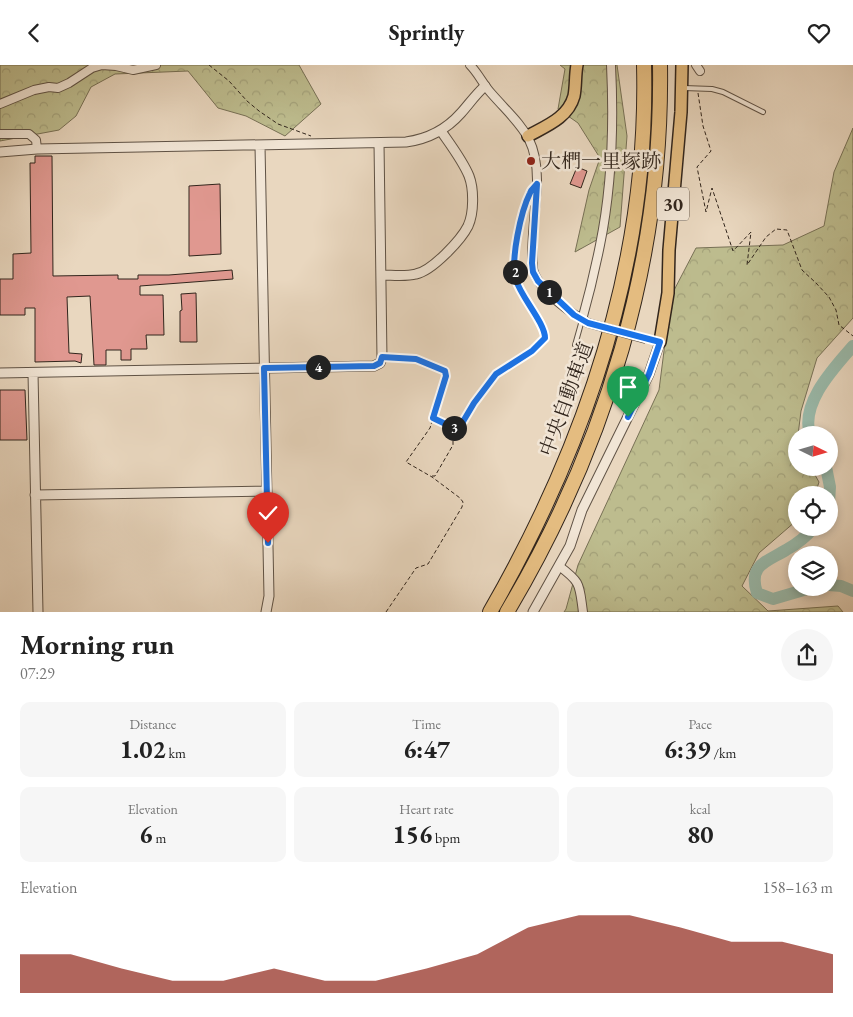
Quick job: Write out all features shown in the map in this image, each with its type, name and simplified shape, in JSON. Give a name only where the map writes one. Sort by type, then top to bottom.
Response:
[{"type":"highway","name":"中央自動車道","points":[[490,612],[528,541],[561,472],[589,400],[613,324],[630,249],[640,180],[644,125],[644,65]]},
{"type":"highway","name":"中央自動車道","points":[[507,612],[544,547],[578,475],[605,403],[628,329],[645,252],[654,190],[658,142],[660,65]]},
{"type":"main road","points":[[528,136],[557,120],[567,111],[573,98],[577,65]]},
{"type":"main road","name":"30","points":[[660,342],[668,293],[669,250],[679,153],[682,65]]},
{"type":"street","points":[[0,104],[34,90],[49,87],[58,88],[92,68],[102,65],[133,70],[156,65]]},
{"type":"street","points":[[470,65],[485,86],[525,130],[536,160],[537,184],[532,263],[533,272],[538,281],[558,302],[585,321],[660,342],[649,374],[582,510],[570,546],[533,612]]},
{"type":"street","points":[[585,321],[600,244],[608,189],[613,136],[610,65]]},
{"type":"street","points":[[0,152],[37,149],[260,146],[414,141],[441,131],[452,122],[485,86]]},
{"type":"street","points":[[381,275],[416,275],[426,271],[462,236],[469,225],[472,187],[469,175],[441,131]]},
{"type":"street","points":[[0,134],[29,134],[36,140],[37,149]]},
{"type":"street","points":[[0,373],[374,366],[380,363],[382,357],[379,143]]},
{"type":"street","points":[[260,146],[269,596],[266,612]]},
{"type":"street","points":[[33,373],[38,612]]},
{"type":"street","points":[[35,495],[267,491]]},
{"type":"street","points":[[559,566],[575,579],[578,584],[583,612]]},
{"type":"lane","points":[[682,88],[712,89],[723,92],[762,112]]},
{"type":"lane","points":[[575,345],[585,321]]},
{"type":"path","points":[[208,65],[229,81],[247,101],[278,124],[313,137]]},
{"type":"path","points":[[698,93],[703,126],[711,151],[697,167],[706,212],[712,188],[733,251],[752,232],[748,265],[766,237],[776,229],[788,230],[802,270],[829,297],[836,310],[839,325],[853,336]]},
{"type":"path","points":[[432,477],[453,445],[453,440],[458,430],[474,403],[496,374],[532,351],[545,338],[545,332],[516,279],[515,263],[517,237],[521,222],[530,191],[537,184]]},
{"type":"path","points":[[382,357],[416,359],[445,371],[446,376],[430,428],[406,462],[432,477],[463,502],[462,507],[428,564],[416,568],[386,612]]},
{"type":"path","points":[[433,418],[458,430]]},
{"type":"green space","points":[[0,65],[299,65],[321,104],[285,136],[246,116],[218,108],[188,71],[115,74],[91,87],[76,116],[59,130],[0,141]]},
{"type":"green space","points":[[560,65],[617,65],[627,136],[620,227],[575,252],[589,190],[600,158],[578,123],[558,109],[565,69]]},
{"type":"green space","points":[[853,128],[853,318],[817,358],[801,411],[799,426],[788,426],[788,476],[816,476],[819,482],[818,486],[788,486],[788,528],[759,553],[742,586],[768,611],[838,606],[843,612],[564,612],[578,565],[659,390],[671,296],[696,248],[783,245],[824,226],[834,172]]},
{"type":"building","points":[[35,156],[52,156],[53,276],[118,275],[118,279],[138,279],[138,275],[169,275],[232,270],[233,279],[140,286],[140,295],[163,295],[164,335],[146,335],[147,349],[131,349],[131,360],[121,360],[121,350],[106,350],[106,365],[94,365],[90,296],[67,297],[69,353],[82,354],[81,363],[75,361],[35,362],[35,308],[25,308],[25,315],[0,315],[0,279],[13,279],[13,254],[31,253],[30,163],[35,163]]},
{"type":"building","points":[[577,167],[587,171],[581,188],[570,184]]},
{"type":"building","points":[[220,184],[221,254],[189,256],[189,186]]},
{"type":"building","points":[[196,293],[197,342],[180,342],[181,294]]},
{"type":"building","points":[[0,390],[25,390],[27,440],[0,440]]},
{"type":"waterway","points":[[808,426],[810,411],[814,399],[828,375],[853,346]]},
{"type":"waterway","points":[[828,476],[830,486]]},
{"type":"waterway","points":[[793,546],[806,536]]},
{"type":"waterway","points":[[788,549],[766,561],[757,570],[755,576],[757,593],[773,599],[788,595]]},
{"type":"waterway","points":[[838,586],[853,591]]},
{"type":"place","name":"大椚一里塚跡","points":[[531,161]]},
{"type":"route","points":[[268,543],[264,368],[374,366],[380,363],[382,357],[416,359],[445,371],[446,376],[433,418],[458,430],[474,403],[496,374],[532,351],[545,338],[545,332],[516,279],[515,263],[517,237],[521,222],[530,191],[537,184],[532,263],[533,272],[538,281],[558,302],[588,323],[660,342],[649,374],[628,417]]}]
